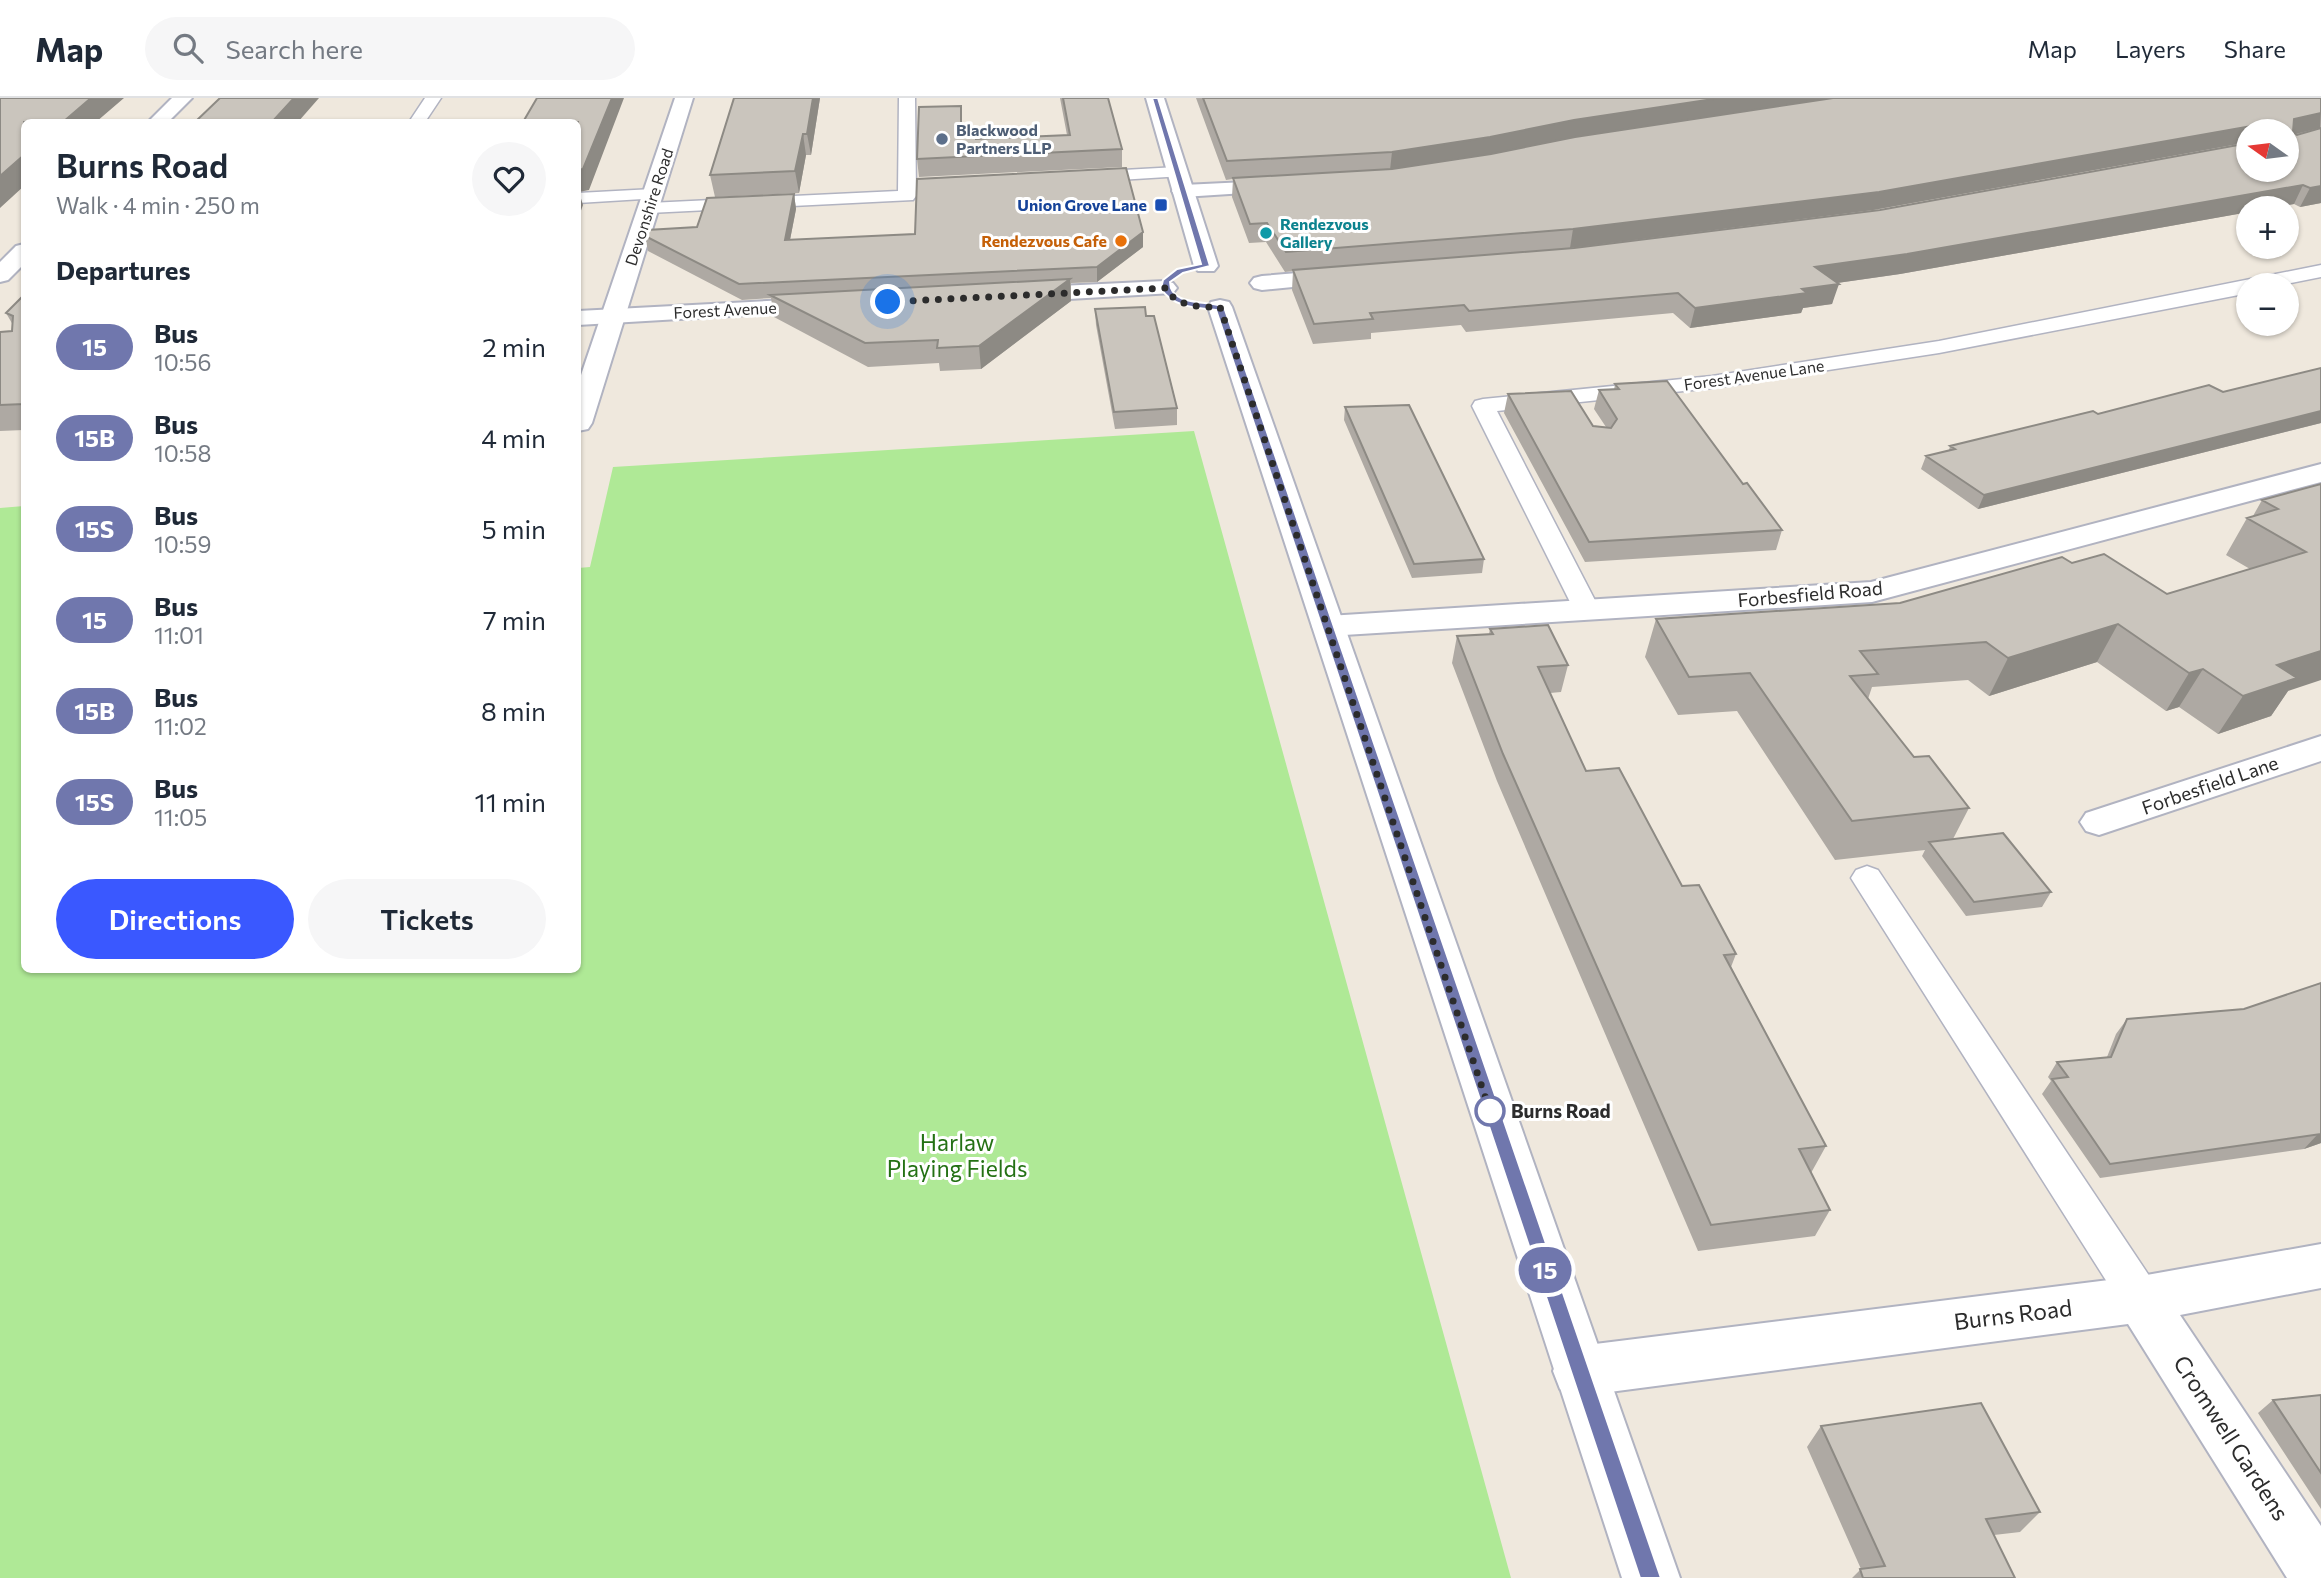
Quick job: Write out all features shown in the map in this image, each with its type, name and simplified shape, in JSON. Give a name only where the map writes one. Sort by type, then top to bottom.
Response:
[{"type":"street","points":[[160,119],[183,98]]},
{"type":"street","name":"Devonshire Road","points":[[581,415],[684,98]]},
{"type":"street","points":[[997,296],[1249,302],[1263,289],[1236,272],[1180,181],[1155,98]]},
{"type":"street","points":[[1180,181],[1311,184]]},
{"type":"street","points":[[0,275],[21,254]]},
{"type":"street","points":[[1370,274],[1180,271],[1166,281],[1190,300],[1328,626],[1651,1578]]},
{"type":"street","name":"Forest Avenue","points":[[581,318],[847,304]]},
{"type":"street","name":"Forbesfield Road","points":[[1328,626],[1872,592],[2321,473]]},
{"type":"street","name":"Forbesfield Lane","points":[[2099,822],[2321,747]]},
{"type":"street","name":"Burns Road","points":[[1579,1371],[2141,1299],[2321,1266]]},
{"type":"street","name":"Cromwell Gardens","points":[[2141,1299],[2321,1578]]},
{"type":"lane","points":[[419,119],[433,98]]},
{"type":"lane","points":[[581,198],[651,201],[912,189],[907,98]]},
{"type":"lane","points":[[1069,178],[1180,181]]},
{"type":"lane","points":[[2299,276],[2321,271]]},
{"type":"lane","name":"Forest Avenue Lane","points":[[1587,610],[1483,406],[1712,382],[1939,347],[2236,290]]},
{"type":"lane","points":[[1573,396],[1586,418]]},
{"type":"lane","points":[[1867,878],[2141,1299]]},
{"type":"green space","name":"Harlaw Playing Fields","points":[[1194,431],[1511,1578],[0,1578],[0,508],[21,506],[21,973],[581,973],[581,568],[590,567],[613,467]]},
{"type":"building","points":[[0,98],[91,98],[66,119],[21,119],[21,158],[0,176]]},
{"type":"building","points":[[220,98],[294,98],[275,119],[198,119]]},
{"type":"building","points":[[537,98],[612,98],[583,169],[581,119],[525,119]]},
{"type":"building","points":[[734,98],[813,98],[807,134],[803,134],[795,171],[710,175]]},
{"type":"building","points":[[1063,98],[1108,98],[1122,149],[917,159],[919,107],[961,106],[961,136],[976,135],[976,139],[1070,135]]},
{"type":"building","points":[[1203,98],[1720,98],[1392,152],[1227,161]]},
{"type":"building","points":[[1833,98],[2321,98],[2321,113],[2294,119],[2236,119],[2236,129],[1879,192],[1573,229],[1286,252],[1267,223],[1250,224],[1233,178],[1392,169],[1491,154],[1575,137]]},
{"type":"building","points":[[2321,128],[2321,186],[2310,188],[2303,185],[1907,254],[1815,267],[1839,284],[1802,289],[1807,293],[1695,308],[1678,293],[1469,311],[1464,305],[1370,313],[1373,319],[1314,324],[1293,270],[1574,248],[1880,210],[2236,145],[2236,182],[2300,182],[2300,134]]},
{"type":"building","points":[[1126,168],[1143,232],[1097,267],[739,284],[645,236],[647,230],[697,227],[707,198],[794,194],[785,240],[915,234],[917,179]]},
{"type":"building","points":[[1070,279],[979,346],[937,348],[938,340],[865,343],[770,295]]},
{"type":"building","points":[[21,298],[21,404],[0,405],[0,332],[12,331],[13,316],[6,313]]},
{"type":"building","points":[[1145,307],[1146,316],[1154,316],[1177,408],[1114,412],[1095,309]]},
{"type":"building","points":[[2321,368],[2321,411],[1984,495],[1926,456],[1955,449],[1950,446],[2093,411],[2098,414],[2209,385],[2223,392]]},
{"type":"building","points":[[1667,381],[1743,484],[1747,483],[1782,530],[1589,542],[1508,394],[1571,391],[1593,426],[1611,428],[1617,419],[1599,390],[1619,389],[1615,384]]},
{"type":"building","points":[[1409,405],[1484,559],[1414,564],[1345,407]]},
{"type":"building","points":[[2321,484],[2321,651],[2277,665],[2297,678],[2243,696],[2203,669],[2189,673],[2118,624],[2008,658],[1986,642],[1860,651],[1878,674],[1850,676],[1914,757],[1929,756],[1969,808],[1852,821],[1750,673],[1689,677],[1656,619],[1900,603],[2062,557],[2072,563],[2104,554],[2167,594],[2306,552],[2247,518],[2278,509],[2262,500]]},
{"type":"building","points":[[1548,625],[1568,665],[1538,667],[1586,771],[1619,768],[1682,886],[1699,885],[1736,954],[1724,955],[1826,1146],[1799,1149],[1830,1210],[1711,1225],[1503,754],[1457,636],[1493,634],[1490,629]]},
{"type":"building","points":[[2003,833],[2051,892],[1974,902],[1929,842]]},
{"type":"building","points":[[2321,983],[2321,1134],[2110,1164],[2052,1079],[2068,1077],[2057,1062],[2111,1057],[2127,1019],[2244,1009]]},
{"type":"building","points":[[2321,1395],[2321,1473],[2273,1400]]},
{"type":"building","points":[[1981,1403],[2040,1512],[1986,1519],[2015,1578],[1863,1578],[1860,1569],[1885,1566],[1821,1426]]},
{"type":"bus line","name":"15","points":[[1155,98],[1206,266],[1180,271],[1166,281],[1166,288],[1169,294],[1189,304],[1220,307],[1507,1162],[1651,1578]]},
{"type":"place","name":"Blackwood Partners LLP","points":[[942,139]]},
{"type":"place","name":"Union Grove Lane","points":[[1161,205]]},
{"type":"place","name":"Rendezvous Gallery","points":[[1266,233]]},
{"type":"place","name":"Rendezvous Cafe","points":[[1121,241]]},
{"type":"place","name":"Burns Road","points":[[1490,1111]]},
{"type":"route","points":[[888,302],[1166,288],[1169,294],[1189,304],[1220,307],[1490,1111]]}]
